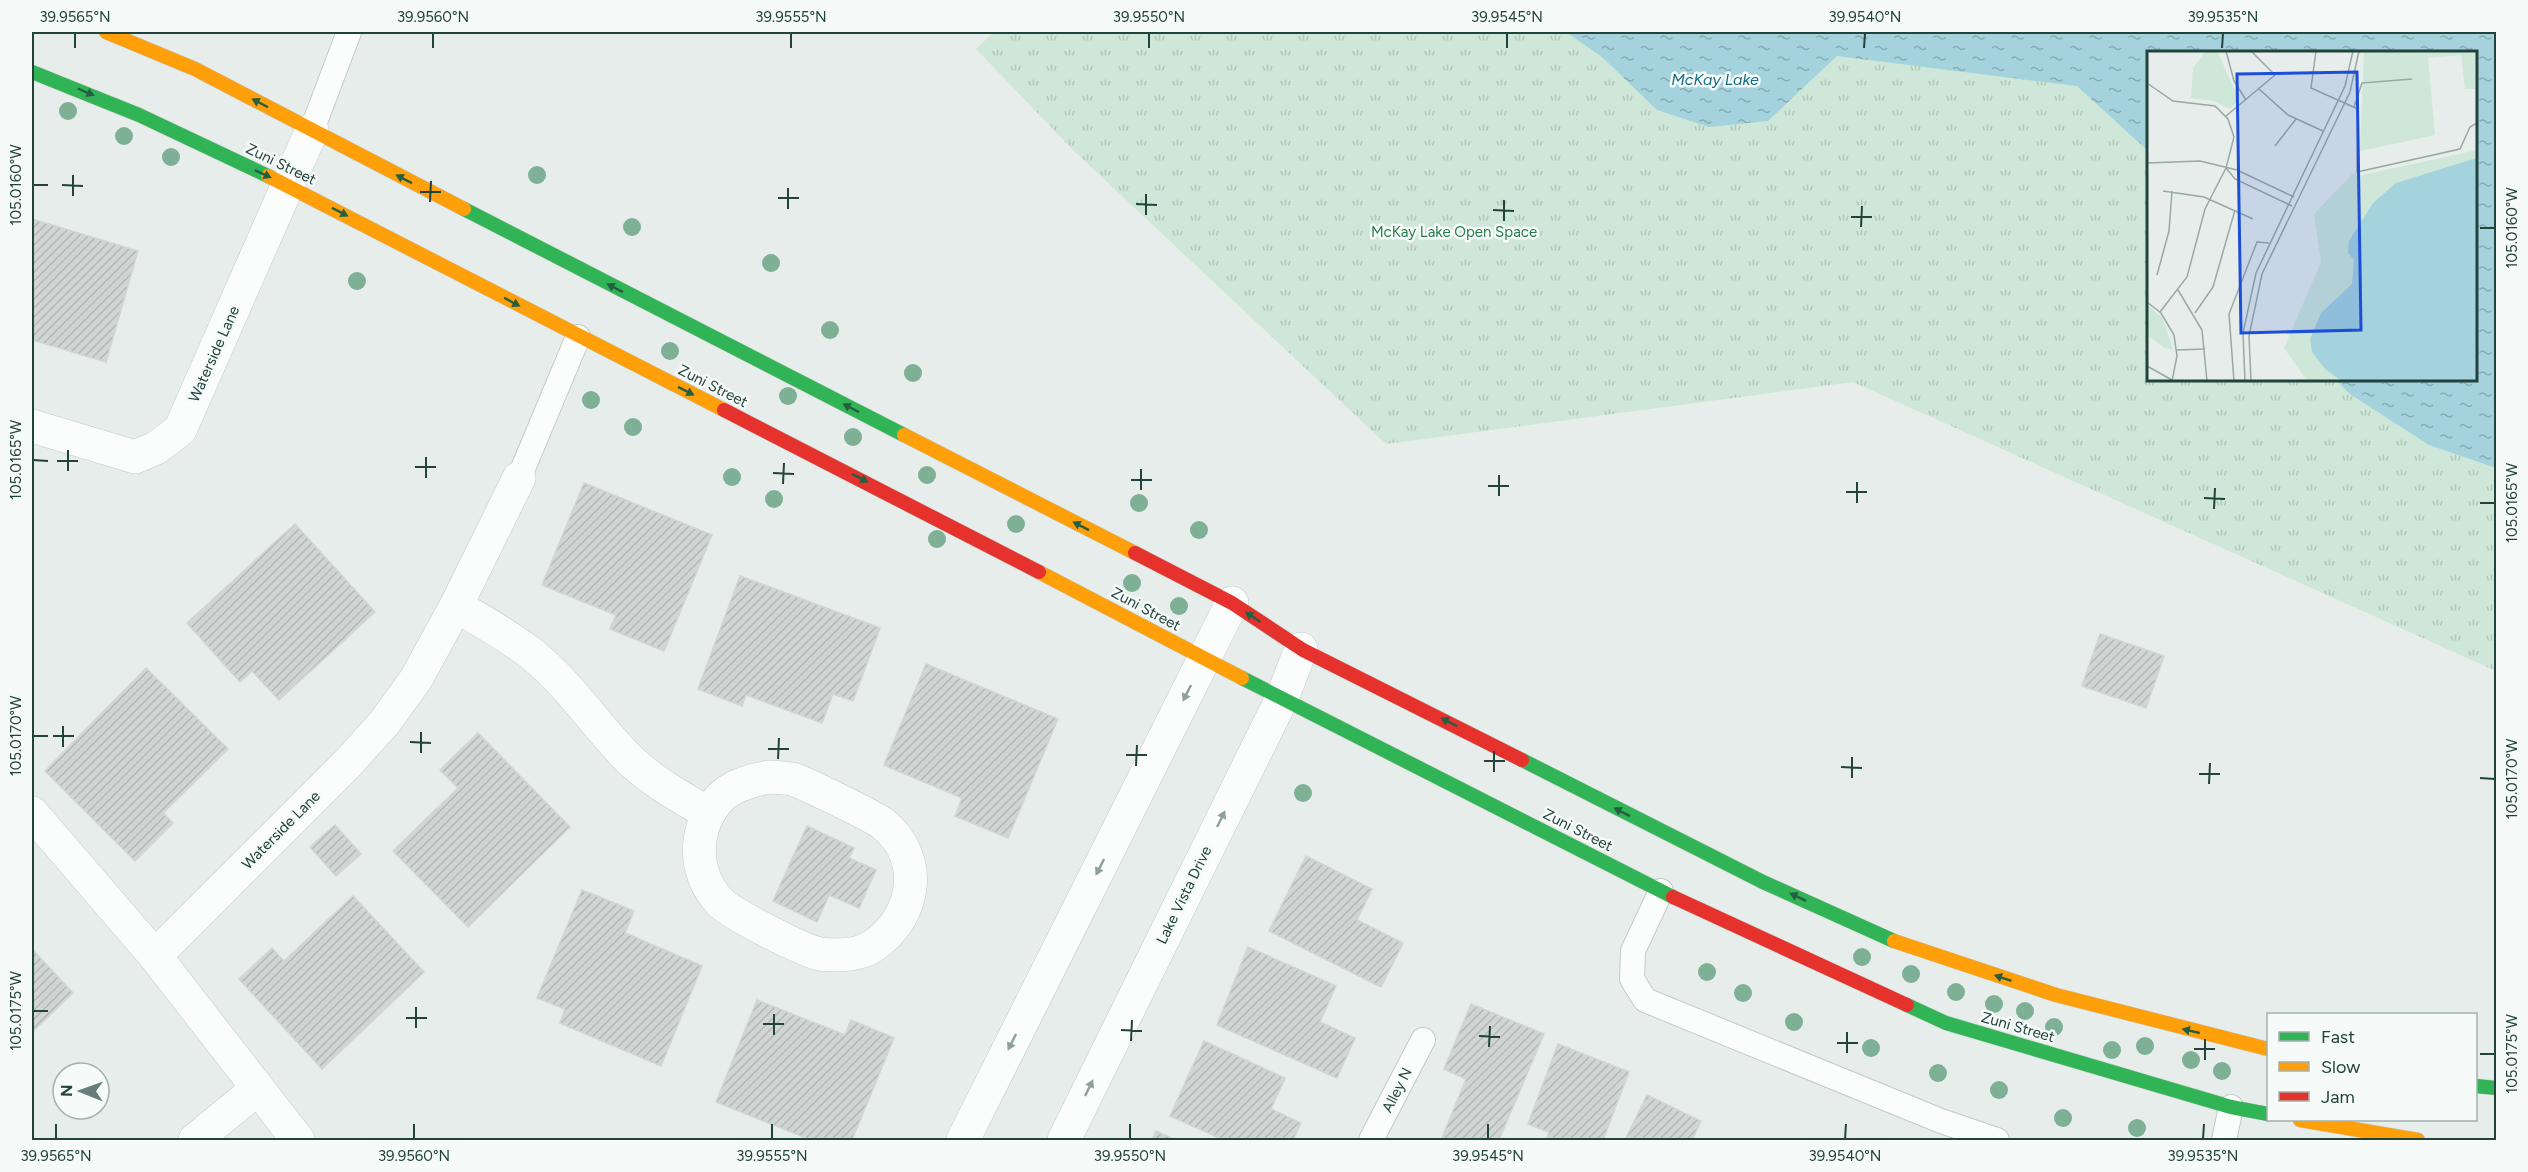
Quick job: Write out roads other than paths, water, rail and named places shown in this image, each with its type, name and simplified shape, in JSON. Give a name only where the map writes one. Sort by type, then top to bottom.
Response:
[{"type":"main road","points":[[106,32],[195,69],[1232,603],[1301,649],[1406,700],[1641,822],[1851,922],[1960,964],[2046,992],[2267,1050]]},
{"type":"main road","name":"Zuni Street","points":[[32,72],[139,115],[288,185],[578,337],[891,494],[1205,659],[1661,891],[1946,1023],[2231,1107],[2267,1114]]},
{"type":"main road","points":[[2477,1086],[2496,1088]]},
{"type":"main road","points":[[2311,1121],[2418,1140]]},
{"type":"street","name":"Waterside Lane","points":[[32,426],[135,457],[156,448],[180,430],[312,130]]},
{"type":"street","name":"Waterside Lane","points":[[154,956],[349,762],[385,722],[416,679],[456,606],[519,478]]},
{"type":"street","points":[[963,1140],[1232,603]]},
{"type":"street","points":[[456,606],[496,629],[533,656],[567,688],[630,759],[667,789],[708,813]]},
{"type":"street","name":"Lake Vista Drive","points":[[1064,1140],[1282,698],[1301,649]]},
{"type":"street","points":[[769,777],[793,779],[881,823],[899,841],[909,864],[911,890],[904,915],[889,935],[867,950],[843,956],[817,953],[740,916],[720,903],[706,882],[699,860],[700,836],[708,813],[724,794],[745,782],[769,777]]},
{"type":"street","points":[[32,813],[154,956],[298,1140]]},
{"type":"street","points":[[195,1140],[257,1089]]},
{"type":"lane","points":[[312,130],[349,32]]},
{"type":"lane","points":[[519,478],[578,337]]},
{"type":"lane","points":[[1661,891],[1633,951],[1632,979],[1645,1000],[1941,1121],[1997,1140]]},
{"type":"lane","name":"Alley N","points":[[1371,1140],[1423,1040]]},
{"type":"lane","points":[[2224,1140],[2231,1107]]},
{"type":"water","name":"McKay Lake","points":[[1566,32],[2496,32],[2496,468],[2429,445],[2350,394],[2337,381],[2477,381],[2477,51],[2147,51],[2147,150],[2077,86],[1837,56],[1768,121],[1709,127],[1657,110],[1602,57]]},
{"type":"park label","name":"McKay Lake Open Space","points":[[1454,232]]}]
